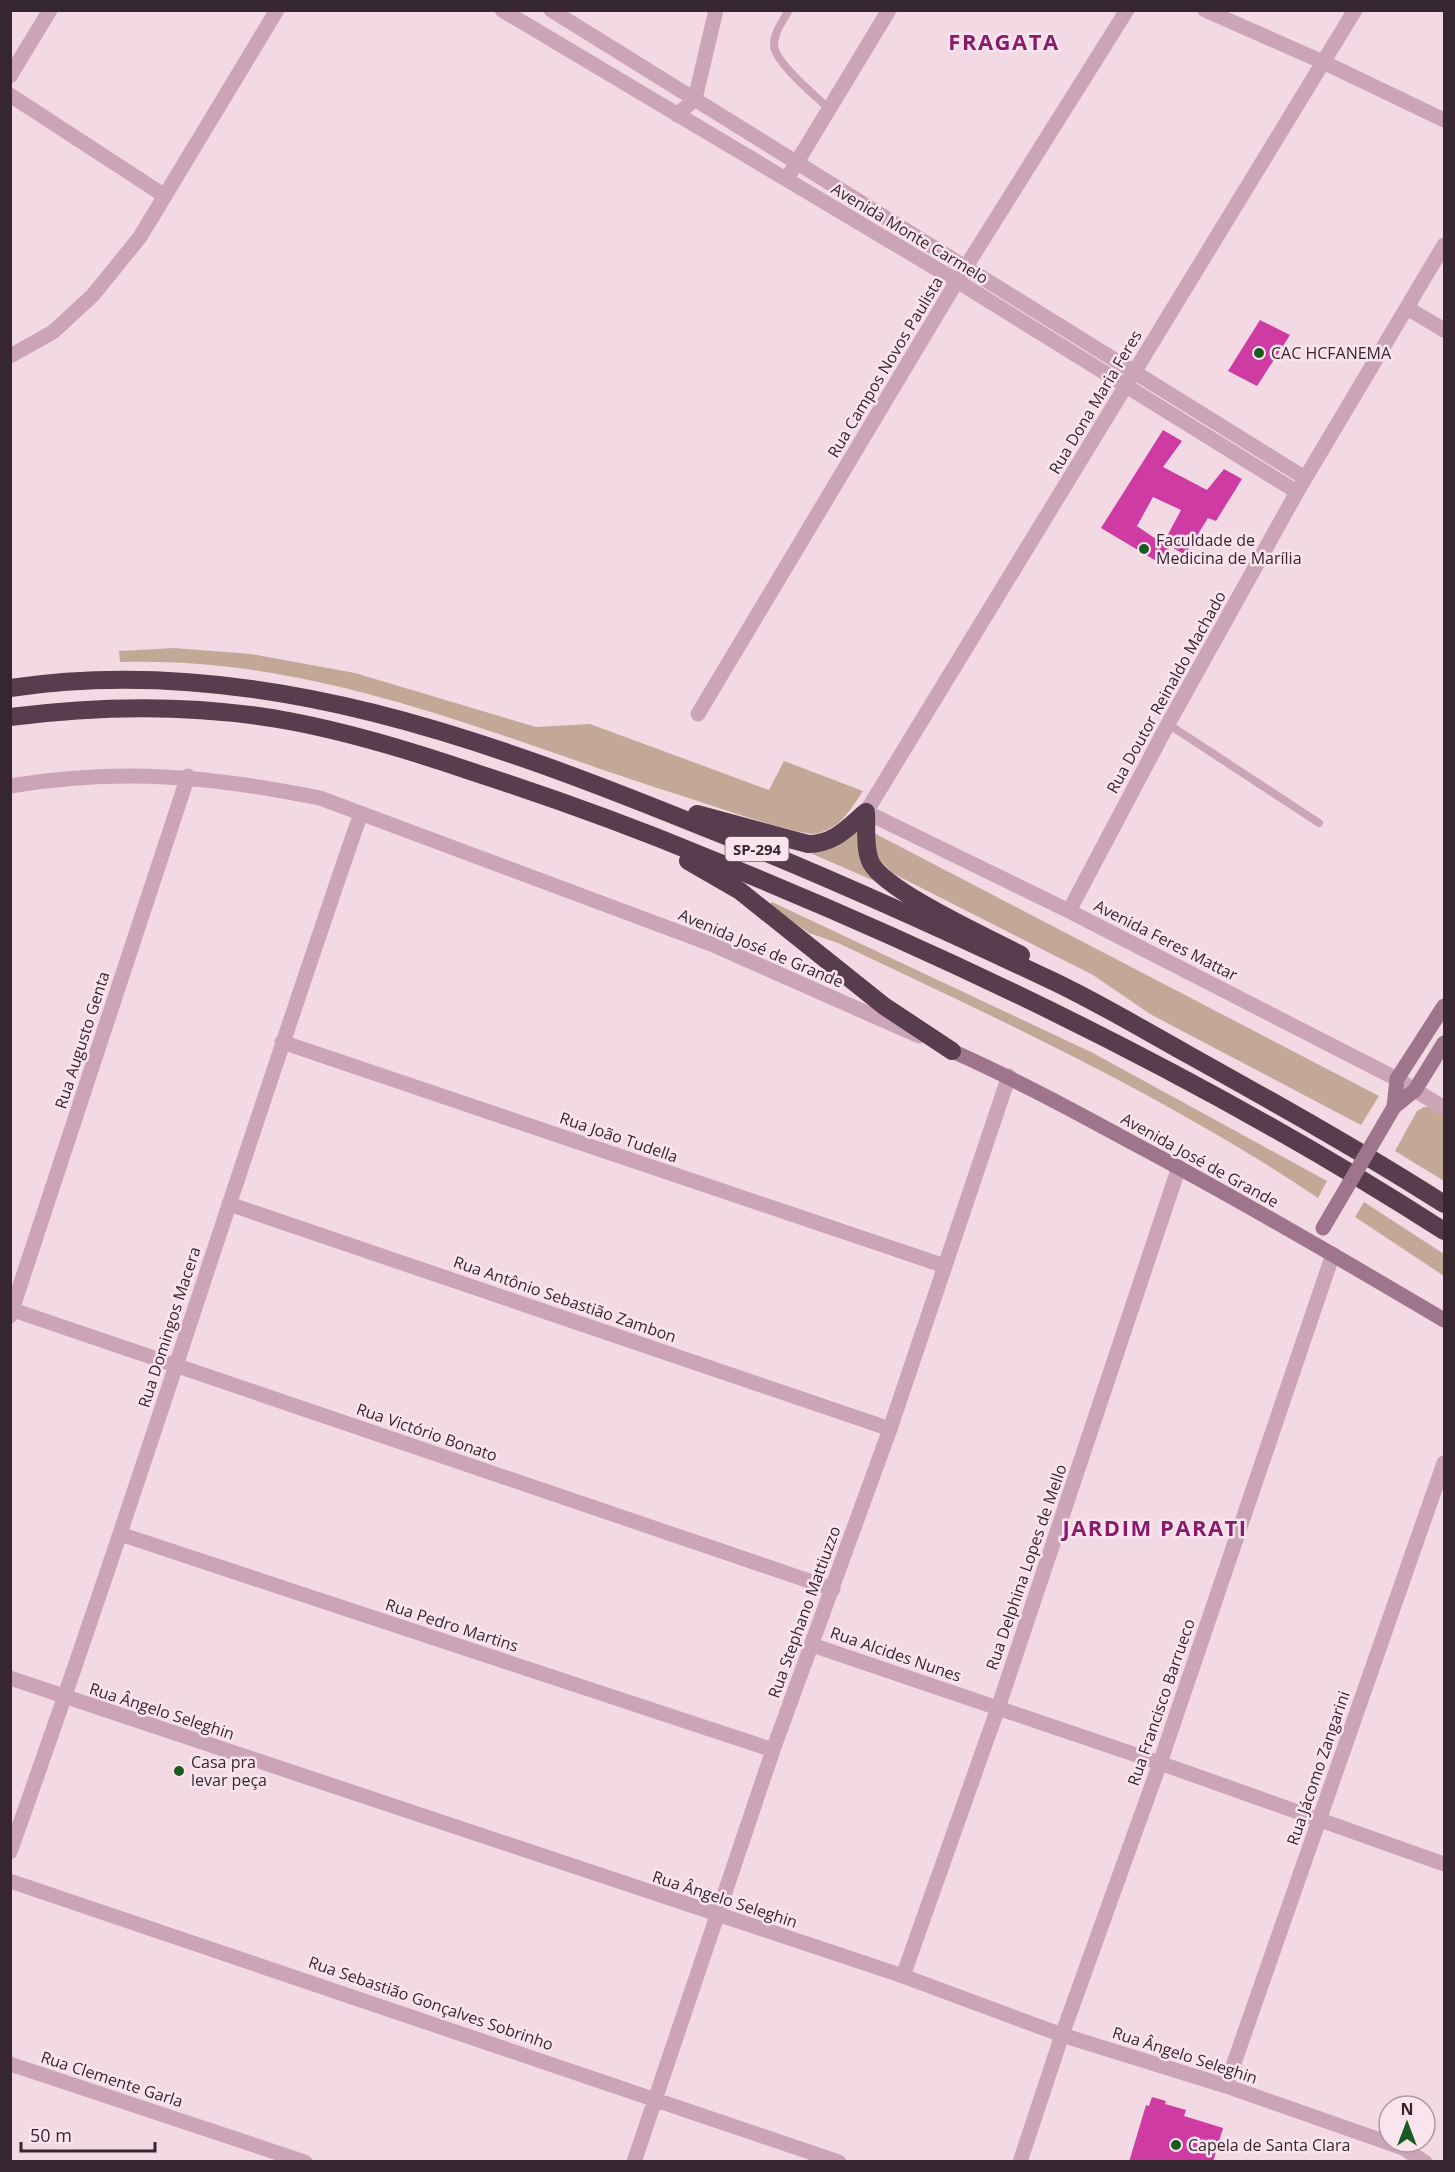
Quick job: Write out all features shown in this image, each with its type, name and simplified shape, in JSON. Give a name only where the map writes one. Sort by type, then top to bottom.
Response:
[{"type":"highway","name":"SP-294","points":[[10,688],[84,680],[140,678],[247,686],[315,698],[452,735],[619,793],[797,865],[1061,985],[1232,1079],[1444,1204]]},
{"type":"highway","name":"SP-294","points":[[10,717],[93,708],[140,707],[238,713],[289,720],[398,747],[596,813],[804,896],[998,986],[1218,1099],[1401,1203],[1444,1231]]},
{"type":"highway","points":[[619,793],[808,844],[823,844],[834,840],[866,812]]},
{"type":"highway","points":[[866,812],[867,849],[877,871],[913,897],[1032,960],[1061,985]]},
{"type":"highway","points":[[596,813],[716,875],[740,891],[884,1006],[952,1051]]},
{"type":"main road","points":[[1394,1107],[1397,1079],[1444,1006]]},
{"type":"main road","points":[[1314,1244],[1394,1107],[1415,1090],[1444,1043]]},
{"type":"main road","name":"Avenida José de Grande","points":[[952,1051],[1009,1076],[1179,1167],[1444,1320]]},
{"type":"street","points":[[10,76],[50,10]]},
{"type":"street","points":[[10,356],[53,332],[93,295],[140,237],[277,10]]},
{"type":"street","name":"Avenida Monte Carmelo","points":[[502,10],[786,180],[1134,373],[1305,478]]},
{"type":"street","name":"Avenida Monte Carmelo","points":[[551,10],[795,164],[1125,387],[1296,492]]},
{"type":"street","points":[[677,116],[695,99],[716,10]]},
{"type":"street","points":[[786,180],[889,10]]},
{"type":"street","name":"Rua Campos Novos Paulista","points":[[698,714],[961,275],[1127,10]]},
{"type":"street","points":[[1205,10],[1323,62],[1444,120]]},
{"type":"street","name":"Rua Dona Maria Feres","points":[[866,812],[1355,10]]},
{"type":"street","points":[[10,95],[165,196]]},
{"type":"street","name":"Rua Doutor Reinaldo Machado","points":[[1069,911],[1168,724],[1296,492],[1444,245]]},
{"type":"street","points":[[1407,308],[1444,330]]},
{"type":"street","name":"Avenida José de Grande","points":[[10,786],[63,777],[188,776],[256,785],[320,798],[711,944],[952,1051]]},
{"type":"street","name":"Rua Augusto Genta","points":[[11,1312],[188,776]]},
{"type":"street","name":"Avenida Feres Mattar","points":[[866,812],[1069,911],[1397,1079],[1444,1108]]},
{"type":"street","name":"Rua Domingos Macera","points":[[10,1852],[65,1698],[282,1042],[361,813]]},
{"type":"street","name":"Rua João Tudella","points":[[282,1042],[945,1266]]},
{"type":"street","name":"Rua Stephano Mattiuzzo","points":[[634,2162],[654,2097],[773,1750],[890,1429],[1009,1076]]},
{"type":"street","name":"Rua Delphina Lopes de Mello","points":[[903,1976],[998,1708],[1179,1167]]},
{"type":"street","name":"Rua Antônio Sebastião Zambon","points":[[229,1204],[890,1429]]},
{"type":"street","name":"Rua Francisco Barrueco","points":[[1020,2162],[1062,2035],[1160,1763],[1333,1254]]},
{"type":"street","name":"Rua Victório Bonato","points":[[11,1312],[833,1589]]},
{"type":"street","name":"Rua Jácomo Zangarini","points":[[1226,2086],[1444,1463]]},
{"type":"street","name":"Rua Pedro Martins","points":[[120,1534],[773,1750]]},
{"type":"street","name":"Rua Alcides Nunes","points":[[812,1645],[1160,1763],[1444,1864]]},
{"type":"street","name":"Rua Ângelo Seleghin","points":[[10,1678],[717,1916],[903,1976],[1062,2035],[1226,2086],[1403,2148],[1425,2162]]},
{"type":"street","name":"Rua Sebastião Gonçalves Sobrinho","points":[[10,1881],[654,2097],[840,2162]]},
{"type":"street","name":"Rua Clemente Garla","points":[[10,2064],[305,2162]]},
{"type":"lane","points":[[789,10],[775,35],[774,48],[779,59],[830,109]]},
{"type":"lane","points":[[1168,724],[1319,823]]},
{"type":"shaded area","points":[[174,648],[251,654],[355,673],[536,727],[590,724],[769,790],[784,761],[863,791],[848,813],[836,825],[811,834],[743,816],[471,725],[334,686],[264,672],[193,664],[120,662],[119,651]]},
{"type":"shaded area","points":[[859,826],[858,844],[861,857],[879,883],[808,852],[836,846],[848,838]]},
{"type":"shaded area","points":[[874,833],[1379,1096],[1361,1125],[1150,1014],[1093,975],[894,874],[876,857]]},
{"type":"shaded area","points":[[772,902],[1093,1053],[1327,1181],[1318,1198],[1203,1126],[1143,1093],[961,1001],[838,943],[809,933],[769,905]]},
{"type":"shaded area","points":[[1424,1107],[1431,1107],[1444,1115],[1444,1181],[1395,1151],[1417,1111]]},
{"type":"shaded area","points":[[1364,1202],[1444,1254],[1444,1276],[1355,1217]]},
{"type":"building","name":"CAC HCFANEMA","points":[[1260,320],[1290,335],[1257,386],[1228,371]]},
{"type":"building","points":[[1163,430],[1182,441],[1163,467],[1207,490],[1224,469],[1242,479],[1216,521],[1208,518],[1185,555],[1164,542],[1181,510],[1153,497],[1137,526],[1169,548],[1163,565],[1101,528]]},
{"type":"building","name":"Capela de Santa Clara","points":[[1152,2097],[1166,2101],[1165,2104],[1186,2110],[1184,2116],[1223,2128],[1213,2162],[1129,2162],[1146,2105],[1149,2106]]},
{"type":"place","name":"CAC HCFANEMA","points":[[1259,353]]},
{"type":"place","name":"Faculdade de Medicina de Marília","points":[[1144,549]]},
{"type":"place","name":"Casa pra levar peça","points":[[179,1771]]},
{"type":"place","name":"Capela de Santa Clara","points":[[1176,2145]]},
{"type":"district","name":"FRAGATA","points":[[1004,41]]},
{"type":"district","name":"JARDIM PARATI","points":[[1155,1527]]}]
